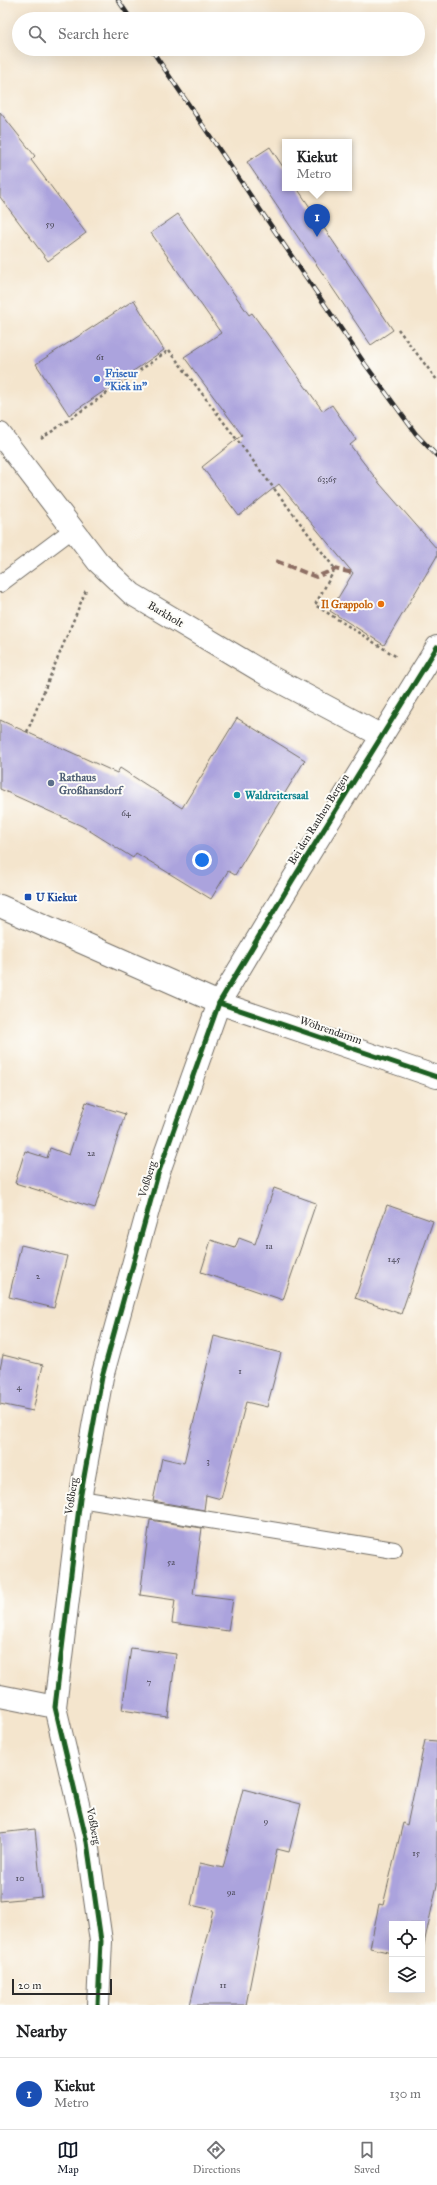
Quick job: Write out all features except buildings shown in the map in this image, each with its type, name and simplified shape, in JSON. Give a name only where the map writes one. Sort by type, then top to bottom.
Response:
[{"type":"street","name":"Barkholt","points":[[0,434],[16,457],[98,562],[132,594],[271,677],[382,736]]},
{"type":"street","name":"Bei den Rauhen Bergen","points":[[219,1003],[437,647]]},
{"type":"street","name":"Wöhrendamm","points":[[0,906],[219,1003],[437,1077]]},
{"type":"street","name":"Voßberg","points":[[98,2005],[100,1941],[87,1842],[56,1707],[80,1499],[102,1377],[158,1174],[219,1003]]},
{"type":"street","points":[[0,1696],[56,1707]]},
{"type":"lane","points":[[0,584],[72,530]]},
{"type":"lane","points":[[80,1499],[394,1550]]},
{"type":"path","points":[[398,329],[437,380]]},
{"type":"path","points":[[16,457],[169,350],[335,569],[315,605],[421,672]]},
{"type":"path","points":[[26,732],[98,562]]},
{"type":"railway","points":[[118,0],[126,12]]},
{"type":"railway","points":[[156,56],[365,364],[416,434],[437,456]]},
{"type":"marked path","points":[[276,561],[316,577],[335,569],[353,573]]},
{"type":"cycle path","points":[[98,2005],[101,1941],[87,1842],[55,1707],[80,1499],[102,1377],[158,1174],[219,1003],[292,881],[437,647]]},
{"type":"cycle path","points":[[219,1003],[437,1077]]},
{"type":"place","name":"Kiekut","points":[[317,237]]},
{"type":"place","name":"Friseur \"Kiek in\"","points":[[97,379]]},
{"type":"place","name":"Il Grappolo","points":[[381,604]]},
{"type":"place","name":"Rathaus Großhansdorf","points":[[51,783]]},
{"type":"place","name":"Waldreitersaal","points":[[237,795]]},
{"type":"place","name":"U Kiekut","points":[[28,897]]}]
